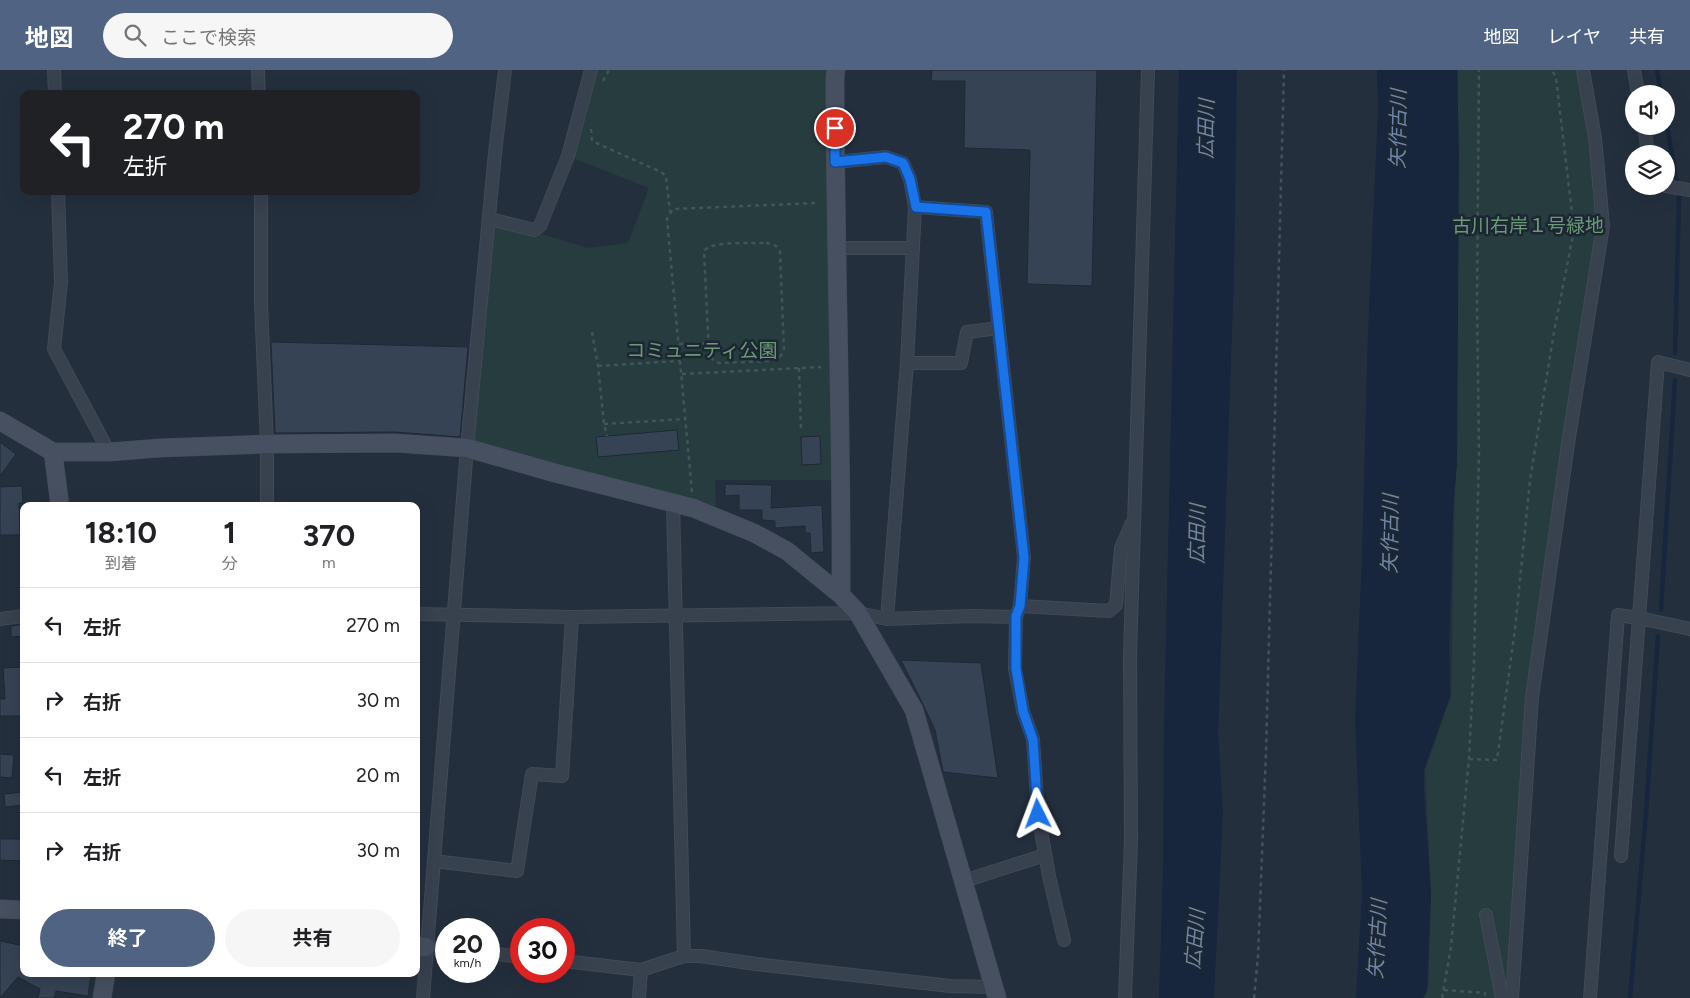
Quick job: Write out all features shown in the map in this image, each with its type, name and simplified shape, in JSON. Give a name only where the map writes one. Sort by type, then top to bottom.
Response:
[{"type":"street","points":[[54,70],[55,90]]},
{"type":"street","points":[[258,70],[259,90]]},
{"type":"street","points":[[423,998],[421,946],[434,861],[453,615],[504,70]]},
{"type":"street","points":[[490,219],[534,230],[540,226],[568,156],[592,70]]},
{"type":"street","points":[[836,70],[835,248],[842,480],[841,595]]},
{"type":"street","points":[[1125,998],[1131,842],[1130,656],[1148,70]]},
{"type":"street","points":[[1512,998],[1532,697],[1569,437],[1603,226],[1596,138],[1582,70]]},
{"type":"street","points":[[1634,70],[1636,85]]},
{"type":"street","points":[[835,162],[886,157],[903,163],[910,179],[916,207],[907,363],[887,620]]},
{"type":"street","points":[[1675,188],[1690,190]]},
{"type":"street","points":[[58,195],[61,282],[54,349],[109,452]]},
{"type":"street","points":[[261,195],[261,304],[267,444],[267,502]]},
{"type":"street","points":[[916,207],[986,212],[1024,558],[1018,611],[1016,669],[1023,711],[1033,740],[1038,814],[1064,940]]},
{"type":"street","points":[[835,248],[913,248]]},
{"type":"street","points":[[907,363],[961,363],[967,332],[999,328]]},
{"type":"street","points":[[1621,856],[1658,362],[1690,370]]},
{"type":"street","points":[[0,422],[53,452],[109,452],[267,444],[395,443],[468,448],[555,473],[693,508],[754,533],[787,551],[841,595],[858,613],[914,710],[996,992],[701,956],[684,956],[641,970],[575,962]]},
{"type":"street","points":[[53,452],[59,502]]},
{"type":"street","points":[[673,503],[674,614],[684,956]]},
{"type":"street","points":[[420,614],[572,617],[674,614],[858,613],[887,620],[971,616],[1018,611],[1109,611],[1116,605],[1121,548],[1135,519]]},
{"type":"street","points":[[1590,998],[1618,615],[1690,630]]},
{"type":"street","points":[[0,619],[20,616]]},
{"type":"street","points":[[434,861],[517,871],[532,774],[562,776],[572,617]]},
{"type":"street","points":[[964,881],[1045,855]]},
{"type":"street","points":[[0,909],[20,910]]},
{"type":"street","points":[[1486,915],[1502,998]]},
{"type":"street","points":[[421,946],[435,948]]},
{"type":"street","points":[[638,998],[641,970]]},
{"type":"street","points":[[102,998],[106,977]]},
{"type":"path","points":[[600,86],[609,70]]},
{"type":"path","points":[[1254,998],[1258,956],[1266,752],[1284,70]]},
{"type":"path","points":[[1442,998],[1452,947],[1469,759],[1474,661],[1479,463],[1477,302],[1479,70]]},
{"type":"path","points":[[1469,759],[1497,760],[1515,629],[1530,480],[1554,332],[1574,230],[1556,78],[1552,70]]},
{"type":"path","points":[[591,123],[590,136],[592,141],[662,172],[666,176],[670,212],[667,219],[693,508]]},
{"type":"path","points":[[670,212],[673,209],[817,202]]},
{"type":"path","points":[[766,243],[778,247],[781,258],[784,351],[780,357],[772,361],[718,363],[709,354],[708,343],[704,251],[707,247],[716,244],[766,243]]},
{"type":"path","points":[[592,332],[607,436]]},
{"type":"path","points":[[679,344],[708,343]]},
{"type":"path","points":[[598,366],[680,361]]},
{"type":"path","points":[[682,374],[821,367]]},
{"type":"path","points":[[799,368],[801,429]]},
{"type":"path","points":[[604,424],[686,419]]},
{"type":"path","points":[[1444,990],[1485,993],[1484,998]]},
{"type":"green space","name":"コミュニティ公園","points":[[591,70],[836,70],[842,480],[715,480],[716,517],[468,448],[490,219],[588,248],[628,243],[649,188],[568,156]]},
{"type":"green space","name":"古川右岸１号緑地","points":[[1458,70],[1579,70],[1599,225],[1556,484],[1510,998],[1424,998],[1428,988],[1431,893],[1425,770],[1451,696],[1458,298]]},
{"type":"water","name":"広田川","points":[[1179,70],[1237,70],[1234,275],[1218,734],[1223,810],[1214,998],[1159,998]]},
{"type":"water","name":"矢作古川","points":[[1377,70],[1457,70],[1459,153],[1457,464],[1453,511],[1449,647],[1450,696],[1424,770],[1431,893],[1427,990],[1423,998],[1356,998],[1362,892],[1355,719],[1368,331],[1378,110]]},
{"type":"building","points":[[932,70],[1097,70],[1092,286],[1027,284],[1030,150],[964,148],[965,81],[931,81]]},
{"type":"building","points":[[271,342],[468,347],[460,437],[395,432],[275,433]]},
{"type":"building","points":[[677,430],[679,450],[598,457],[596,437]]},
{"type":"building","points":[[820,436],[821,464],[802,465],[801,437]]},
{"type":"building","points":[[0,442],[16,454],[0,476]]},
{"type":"building","points":[[725,484],[772,485],[771,508],[822,505],[824,552],[811,553],[810,533],[805,533],[805,526],[775,528],[775,521],[762,520],[762,510],[739,510],[739,495],[725,496]]},
{"type":"building","points":[[22,486],[23,502],[19,503],[20,535],[0,535],[0,487]]},
{"type":"building","points":[[20,625],[20,636],[11,637],[11,626]]},
{"type":"building","points":[[901,660],[981,663],[998,778],[943,772],[935,730]]},
{"type":"building","points":[[20,667],[20,716],[0,716],[0,699],[5,699],[3,668]]},
{"type":"building","points":[[0,754],[14,755],[12,778],[0,777]]},
{"type":"building","points":[[20,792],[20,805],[5,807],[4,794]]},
{"type":"building","points":[[0,839],[20,839],[20,861],[0,860]]},
{"type":"building","points":[[0,941],[20,945],[20,977],[91,977],[88,996],[56,991],[54,998],[38,998],[40,989],[18,977],[0,998]]},
{"type":"waterway","points":[[1657,70],[1660,85]]},
{"type":"waterway","points":[[1668,135],[1679,194],[1675,353]]},
{"type":"waterway","points":[[1661,609],[1675,380]]},
{"type":"waterway","points":[[1630,998],[1646,813],[1658,636]]},
{"type":"route","points":[[835,128],[835,162],[886,157],[903,163],[910,179],[916,207],[986,212],[1024,558],[1020,606],[1016,616],[1016,669],[1023,711],[1033,740],[1038,814]]}]
